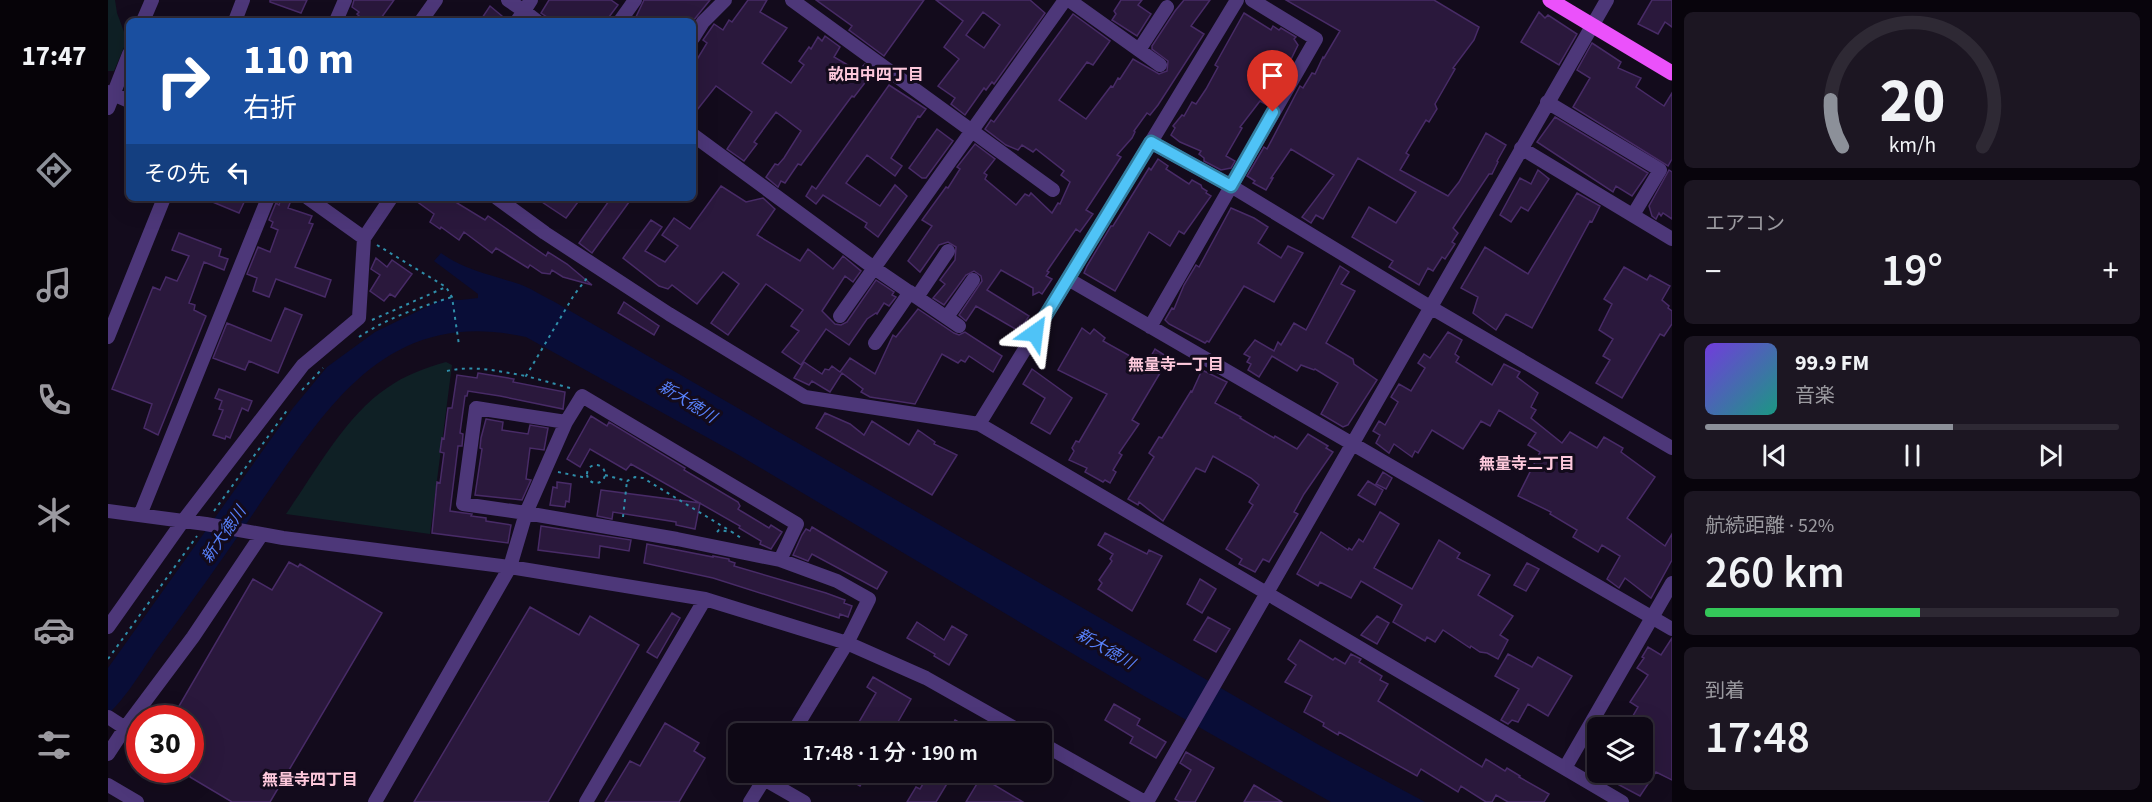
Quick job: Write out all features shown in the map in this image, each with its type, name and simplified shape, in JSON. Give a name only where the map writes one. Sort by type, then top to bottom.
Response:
[{"type":"main road","points":[[1550,0],[1672,73]]},
{"type":"street","points":[[144,18],[152,0]]},
{"type":"street","points":[[236,18],[243,0]]},
{"type":"street","points":[[337,18],[345,0]]},
{"type":"street","points":[[423,18],[436,0]]},
{"type":"street","points":[[508,0],[524,11]]},
{"type":"street","points":[[622,18],[635,0]]},
{"type":"street","points":[[696,34],[725,0]]},
{"type":"street","points":[[792,0],[1053,190]]},
{"type":"street","points":[[840,316],[1067,0],[1160,65]]},
{"type":"street","points":[[979,424],[1237,0]]},
{"type":"street","points":[[1150,327],[1316,39],[1252,0]]},
{"type":"street","points":[[1052,748],[1146,802],[1607,0]]},
{"type":"street","points":[[1139,50],[1167,7]]},
{"type":"street","points":[[108,108],[110,93],[126,61]]},
{"type":"street","points":[[110,93],[126,100]]},
{"type":"street","points":[[1547,102],[1660,170],[1633,215]]},
{"type":"street","points":[[696,137],[874,268],[959,326]]},
{"type":"street","points":[[1151,142],[1231,186],[1430,307],[1672,448]]},
{"type":"street","points":[[1521,148],[1672,239]]},
{"type":"street","points":[[108,337],[163,201]]},
{"type":"street","points":[[140,515],[267,201]]},
{"type":"street","points":[[312,201],[364,238]]},
{"type":"street","points":[[108,627],[183,521],[303,365],[359,318],[364,238],[389,201]]},
{"type":"street","points":[[500,201],[669,314],[806,397],[979,424],[1622,802]]},
{"type":"street","points":[[875,343],[948,252]]},
{"type":"street","points":[[1068,279],[1672,629]]},
{"type":"street","points":[[947,317],[973,280]]},
{"type":"street","points":[[375,802],[510,567],[526,513],[566,422],[582,396],[797,524],[780,560]]},
{"type":"street","points":[[566,422],[476,408],[463,504],[526,513],[780,560],[837,580],[869,599],[847,643],[799,723]]},
{"type":"street","points":[[108,511],[510,567],[705,599],[847,643],[926,678],[1006,723]]},
{"type":"street","points":[[108,754],[118,723],[192,637],[257,533]]},
{"type":"street","points":[[1565,768],[1672,583]]},
{"type":"street","points":[[586,802],[705,599]]},
{"type":"street","points":[[750,802],[762,783]]},
{"type":"street","points":[[776,783],[804,802]]},
{"type":"street","points":[[108,785],[137,802]]},
{"type":"path","points":[[364,238],[446,287],[452,297],[459,345]]},
{"type":"path","points":[[526,376],[574,295],[596,266]]},
{"type":"path","points":[[359,318],[368,321],[446,287]]},
{"type":"path","points":[[352,342],[370,330],[418,307],[452,297]]},
{"type":"path","points":[[300,393],[327,363]]},
{"type":"path","points":[[447,371],[464,367],[486,368],[574,389],[582,396]]},
{"type":"path","points":[[108,658],[293,402]]},
{"type":"path","points":[[587,478],[588,469],[593,465],[601,467],[605,475],[627,481],[635,477],[643,478],[732,532]]},
{"type":"path","points":[[545,469],[587,478],[597,483],[603,480],[605,475]]},
{"type":"path","points":[[622,530],[627,481]]},
{"type":"shaded area","points":[[108,0],[115,0],[126,42],[114,71],[108,71]]},
{"type":"shaded area","points":[[446,362],[452,365],[430,534],[286,514],[344,429],[358,413],[394,383],[423,369]]},
{"type":"water","name":"新大徳川","points":[[441,253],[469,268],[523,286],[553,301],[1319,745],[1425,802],[1331,802],[1144,696],[737,454],[526,337],[477,331],[434,337],[397,351],[365,373],[336,402],[283,471],[128,692],[108,714],[108,668],[293,408],[327,367],[375,332],[443,299],[478,298],[478,294],[434,261]]},
{"type":"building","points":[[270,0],[307,0],[301,13],[270,2]]},
{"type":"building","points":[[354,0],[394,0],[381,18],[361,18],[357,14],[359,12],[352,7]]},
{"type":"building","points":[[549,0],[611,0],[618,5],[608,18],[548,18],[541,13]]},
{"type":"building","points":[[644,0],[710,0],[695,18],[635,18]]},
{"type":"building","points":[[748,0],[767,0],[760,12],[787,28],[762,63],[791,83],[804,65],[799,61],[809,47],[811,49],[818,37],[822,41],[825,36],[840,47],[834,57],[858,71],[865,64],[874,71],[854,97],[852,96],[801,165],[798,164],[785,183],[781,181],[778,187],[766,177],[775,164],[778,165],[784,158],[801,131],[776,112],[754,142],[757,144],[744,161],[727,149],[752,112],[716,86],[696,111],[696,61],[707,43],[703,40],[714,24],[723,30],[729,20],[732,22]]},
{"type":"building","points":[[816,0],[924,0],[884,56],[849,30],[852,26]]},
{"type":"building","points":[[936,0],[1030,0],[1045,13],[994,84],[992,82],[986,90],[984,88],[965,115],[951,104],[955,98],[938,86],[959,59],[944,47],[963,21]],"holes":[[[983,12],[1000,25],[984,48],[966,35]]]},
{"type":"building","points":[[1121,0],[1142,0],[1138,5],[1151,14],[1137,36],[1112,20],[1116,14],[1114,11]]},
{"type":"building","points":[[1184,0],[1210,0],[1191,26],[1204,34],[1158,105],[1150,115],[1147,113],[1134,131],[1132,138],[1117,155],[1121,157],[1086,210],[1093,214],[1080,232],[1076,229],[1047,271],[1049,272],[1046,276],[1052,279],[1042,294],[1039,292],[1033,295],[1033,288],[1001,270],[987,290],[1029,316],[1023,325],[1020,325],[1017,330],[976,306],[966,321],[959,315],[982,281],[981,276],[974,271],[966,275],[944,305],[933,298],[945,284],[940,280],[955,260],[956,247],[948,242],[939,245],[920,272],[908,261],[932,226],[922,220],[946,187],[948,188],[960,169],[957,167],[975,144],[995,159],[984,173],[987,175],[985,179],[1016,205],[1025,194],[1029,196],[1031,193],[1052,213],[1058,203],[1060,204],[1070,182],[1061,175],[1064,171],[1036,149],[1033,152],[1022,145],[1018,150],[1006,145],[985,129],[991,120],[994,122],[1073,14],[1110,41],[1093,65],[1087,62],[1059,100],[1086,119],[1111,86],[1113,87],[1118,78],[1120,79],[1133,59],[1159,74],[1167,71],[1168,61],[1152,49],[1152,46]]},
{"type":"building","points":[[1286,0],[1434,0],[1479,27],[1474,40],[1453,68],[1455,69],[1435,104],[1437,109],[1429,122],[1426,120],[1406,153],[1409,155],[1400,170],[1448,196],[1459,182],[1486,133],[1506,145],[1492,174],[1489,174],[1453,228],[1458,233],[1452,242],[1455,244],[1445,259],[1442,257],[1433,271],[1428,268],[1419,285],[1389,267],[1393,261],[1352,237],[1369,207],[1396,223],[1416,192],[1358,158],[1323,219],[1316,215],[1311,223],[1302,217],[1334,175],[1291,149],[1271,178],[1273,178],[1266,190],[1253,183],[1255,181],[1247,176],[1264,147],[1267,149],[1300,86],[1303,88],[1312,73],[1315,74],[1340,31]]},
{"type":"building","points":[[1652,0],[1672,0],[1672,27],[1665,22],[1658,34],[1638,24]]},
{"type":"building","points":[[490,6],[504,18],[482,18]]},
{"type":"building","points":[[1539,12],[1545,18],[1548,15],[1577,34],[1559,65],[1521,42]]},
{"type":"building","points":[[1244,13],[1271,30],[1273,26],[1279,30],[1281,28],[1296,37],[1294,39],[1298,45],[1267,105],[1260,101],[1240,127],[1242,128],[1226,156],[1235,161],[1231,168],[1221,170],[1204,161],[1199,154],[1201,151],[1180,142],[1171,135],[1175,128],[1173,126],[1182,115],[1184,116],[1192,102],[1196,104],[1206,89],[1218,67],[1215,65]]},
{"type":"building","points":[[1592,43],[1621,62],[1618,68],[1641,78],[1636,87],[1664,106],[1672,93],[1672,159],[1668,166],[1573,107],[1590,78],[1577,70]]},
{"type":"building","points":[[889,85],[926,109],[920,117],[918,116],[891,158],[902,166],[895,176],[867,155],[846,183],[880,206],[895,185],[907,196],[878,237],[865,227],[867,223],[823,195],[816,204],[806,196],[812,186],[816,189]]},
{"type":"building","points":[[1555,117],[1648,173],[1632,196],[1616,186],[1613,192],[1537,142]]},
{"type":"building","points":[[937,129],[953,141],[926,178],[922,178],[909,168]]},
{"type":"building","points":[[1158,159],[1168,166],[1166,169],[1189,184],[1192,180],[1201,185],[1211,196],[1184,234],[1179,231],[1170,246],[1149,232],[1115,291],[1084,273],[1111,226],[1149,168],[1151,170]]},
{"type":"building","points":[[1538,170],[1549,179],[1528,211],[1521,207],[1511,222],[1500,215],[1520,178],[1531,184]]},
{"type":"building","points":[[1669,170],[1672,172],[1672,219],[1663,213],[1661,216],[1659,213],[1656,219],[1652,216],[1649,206]]},
{"type":"building","points":[[721,186],[746,202],[763,198],[775,209],[757,235],[800,261],[808,249],[833,269],[843,256],[861,271],[853,282],[845,276],[822,311],[835,324],[841,325],[847,322],[876,280],[894,292],[892,295],[896,297],[889,306],[884,303],[877,314],[867,319],[849,345],[826,329],[801,365],[782,352],[799,331],[791,326],[803,310],[766,284],[728,335],[711,323],[739,284],[723,272],[697,304],[672,285],[668,289],[659,286],[623,258],[651,220],[662,227],[645,251],[665,262],[678,246],[662,235],[674,218],[690,229]]},
{"type":"building","points":[[1577,193],[1600,206],[1532,328],[1506,314],[1496,330],[1473,313],[1478,297],[1461,288],[1485,247],[1528,274]]},
{"type":"building","points":[[210,201],[245,201],[239,213]]},
{"type":"building","points":[[280,201],[291,201],[288,208],[312,216],[309,223],[313,224],[295,267],[331,280],[325,297],[276,279],[269,297],[253,291],[257,278],[247,274],[258,247],[270,252],[278,230],[271,227],[273,222],[269,220],[276,203],[279,205]]},
{"type":"building","points":[[416,201],[454,201],[485,220],[488,216],[546,256],[548,252],[567,264],[592,285],[563,277],[552,270],[550,274],[542,273],[530,265],[528,268],[496,248],[492,253],[464,232],[459,240],[430,222],[434,214]]},
{"type":"building","points":[[540,201],[579,201],[566,218]]},
{"type":"building","points":[[609,201],[630,201],[592,253],[579,243]]},
{"type":"building","points":[[1231,208],[1268,227],[1258,243],[1281,258],[1288,246],[1303,253],[1274,302],[1244,286],[1209,342],[1205,343],[1165,320],[1172,308],[1174,309],[1196,265],[1199,267]]},
{"type":"building","points":[[179,233],[221,249],[219,256],[228,259],[224,270],[204,262],[189,303],[195,305],[194,310],[206,316],[158,435],[144,428],[152,404],[112,389],[153,287],[160,290],[166,277],[177,281],[189,256],[172,250]]},
{"type":"building","points":[[376,258],[387,267],[392,260],[412,274],[395,297],[390,294],[384,301],[370,291],[380,275],[371,269]]},
{"type":"building","points":[[1340,266],[1349,272],[1341,284],[1355,291],[1326,343],[1353,359],[1354,364],[1377,380],[1348,425],[1343,427],[1321,414],[1338,383],[1315,369],[1301,365],[1297,371],[1272,356],[1259,377],[1248,370],[1251,364],[1247,362],[1250,357],[1244,354],[1255,340],[1274,351],[1278,342],[1281,345],[1294,323],[1306,330]]},
{"type":"building","points":[[1624,267],[1647,280],[1650,275],[1670,286],[1662,300],[1672,311],[1672,324],[1664,336],[1660,334],[1622,398],[1596,383],[1610,360],[1603,356],[1613,339],[1599,330],[1612,304],[1604,299]]},
{"type":"building","points":[[624,302],[659,326],[654,335],[618,313]]},
{"type":"building","points":[[285,308],[302,315],[278,373],[249,361],[245,370],[213,358],[227,323],[271,341]]},
{"type":"building","points":[[918,309],[954,333],[959,335],[965,332],[1002,356],[993,372],[969,356],[965,362],[961,360],[958,363],[942,354],[915,404],[870,397],[861,392],[863,389],[842,373],[830,392],[812,381],[809,385],[794,378],[804,362],[822,374],[825,369],[829,370],[832,366],[840,372],[850,358],[875,374],[893,335],[896,337]]},
{"type":"building","points":[[1082,328],[1090,334],[1094,329],[1105,338],[1103,341],[1146,365],[1155,349],[1169,358],[1132,420],[1139,424],[1119,453],[1122,455],[1113,470],[1116,472],[1110,483],[1105,480],[1103,482],[1085,472],[1087,468],[1069,460],[1076,441],[1079,442],[1107,394],[1058,370]]},
{"type":"building","points":[[1448,332],[1462,340],[1455,354],[1459,357],[1456,362],[1492,385],[1504,364],[1520,372],[1517,377],[1538,393],[1531,407],[1536,410],[1531,418],[1562,443],[1570,432],[1597,448],[1604,437],[1623,448],[1621,452],[1655,477],[1627,518],[1665,546],[1672,534],[1672,560],[1651,598],[1625,578],[1619,588],[1607,579],[1620,556],[1602,545],[1598,552],[1573,537],[1577,530],[1550,514],[1551,512],[1518,496],[1540,452],[1528,445],[1536,433],[1499,410],[1490,426],[1481,421],[1463,449],[1432,430],[1418,453],[1415,451],[1412,457],[1394,444],[1389,453],[1376,443],[1380,435],[1373,431],[1379,421],[1385,425],[1398,402],[1391,397],[1399,384],[1411,391],[1425,368],[1418,363],[1424,354],[1430,358]]},
{"type":"building","points":[[1032,369],[1072,398],[1050,434],[1031,423],[1045,398],[1023,384]]},
{"type":"building","points":[[1202,370],[1227,382],[1215,403],[1297,449],[1308,434],[1328,446],[1326,448],[1333,452],[1304,494],[1294,512],[1298,514],[1269,562],[1263,559],[1255,572],[1239,564],[1242,559],[1226,549],[1253,505],[1249,502],[1259,485],[1213,456],[1205,472],[1196,468],[1163,521],[1139,502],[1138,505],[1128,499],[1154,457],[1149,453],[1159,437],[1162,438],[1192,392]]},
{"type":"building","points":[[478,373],[514,379],[513,382],[565,392],[563,409],[468,391],[465,396],[460,433],[463,434],[462,446],[458,446],[450,511],[472,514],[471,516],[486,518],[486,521],[511,525],[508,543],[432,533],[437,482],[440,483],[444,453],[440,452],[442,438],[444,439],[448,408],[452,408],[457,375],[477,378]]},
{"type":"building","points":[[219,389],[252,401],[248,411],[242,408],[230,438],[226,436],[225,439],[213,435],[223,410],[219,409],[222,401],[215,398]]},
{"type":"building","points":[[825,413],[850,424],[864,435],[872,421],[909,445],[918,430],[935,442],[934,444],[957,455],[932,495],[816,428]]},
{"type":"building","points":[[591,416],[607,426],[609,422],[685,468],[684,470],[738,502],[740,506],[738,509],[741,511],[769,528],[771,525],[782,532],[771,549],[760,544],[761,541],[739,528],[740,526],[631,464],[626,470],[590,449],[580,467],[567,459]]},
{"type":"building","points":[[486,419],[503,422],[502,430],[528,434],[530,425],[548,428],[544,450],[530,448],[526,479],[531,480],[522,500],[475,495],[482,449],[480,448],[481,438]]},
{"type":"building","points":[[1383,472],[1392,478],[1386,489],[1376,484]]},
{"type":"building","points":[[1368,481],[1383,490],[1375,505],[1358,495]]},
{"type":"building","points":[[557,482],[571,484],[569,502],[566,501],[565,507],[550,505],[553,487],[557,488]]},
{"type":"building","points":[[601,490],[700,503],[695,529],[676,525],[676,522],[613,512],[612,519],[597,516]]},
{"type":"building","points":[[1380,512],[1399,524],[1374,568],[1412,589],[1439,540],[1460,553],[1457,558],[1490,575],[1478,595],[1513,616],[1500,635],[1508,640],[1498,659],[1471,646],[1470,648],[1443,630],[1435,642],[1427,637],[1425,641],[1393,622],[1402,605],[1361,581],[1351,598],[1320,582],[1318,586],[1297,574],[1321,532],[1348,550],[1349,548],[1352,550],[1359,539],[1363,542]]},
{"type":"building","points":[[541,526],[631,540],[629,551],[600,546],[599,558],[538,550]]},
{"type":"building","points":[[812,527],[887,572],[877,589],[812,554],[808,561],[793,555],[806,529],[810,531]]},
{"type":"building","points":[[1105,533],[1147,554],[1149,550],[1162,556],[1132,611],[1098,589],[1102,583],[1099,580],[1112,561],[1110,559],[1113,554],[1098,545]]},
{"type":"building","points":[[647,544],[729,559],[735,563],[734,566],[826,593],[845,600],[844,603],[852,606],[848,617],[840,614],[839,618],[713,578],[644,563]]},
{"type":"building","points":[[289,562],[298,567],[300,564],[382,613],[270,802],[232,802],[200,783],[204,783],[204,705],[180,705],[253,579],[272,590]]},
{"type":"building","points":[[1527,563],[1539,569],[1526,591],[1514,585]]},
{"type":"building","points":[[1200,579],[1216,589],[1202,613],[1187,604]]},
{"type":"building","points":[[530,607],[579,635],[590,616],[639,645],[548,802],[414,802]]},
{"type":"building","points":[[672,613],[680,618],[657,658],[647,652]]},
{"type":"building","points":[[1377,616],[1389,623],[1377,644],[1361,635]]},
{"type":"building","points":[[1208,617],[1230,629],[1216,652],[1194,640]]},
{"type":"building","points":[[917,622],[944,640],[952,626],[967,635],[949,665],[907,638]]},
{"type":"building","points":[[1672,638],[1672,780],[1656,772],[1653,776],[1653,717],[1632,717],[1638,707],[1630,702],[1648,675],[1637,668],[1648,647],[1661,655]]},
{"type":"building","points":[[1300,640],[1333,660],[1335,658],[1345,664],[1351,654],[1361,659],[1359,662],[1382,676],[1380,680],[1388,684],[1378,701],[1482,767],[1486,759],[1505,771],[1507,768],[1549,794],[1544,802],[1508,802],[1496,795],[1492,802],[1486,802],[1461,786],[1458,792],[1421,769],[1417,776],[1339,732],[1338,735],[1323,726],[1324,723],[1304,712],[1312,696],[1285,682],[1296,665],[1288,659]]},
{"type":"building","points":[[1508,654],[1532,667],[1538,657],[1572,676],[1548,716],[1528,704],[1518,722],[1512,720],[1508,724],[1501,720],[1519,689],[1495,676]]},
{"type":"building","points":[[873,677],[911,699],[897,723],[858,723],[876,693],[867,687]]},
{"type":"building","points":[[1114,704],[1140,719],[1137,725],[1166,742],[1156,758],[1130,743],[1133,737],[1105,720]]},
{"type":"building","points":[[665,723],[699,743],[694,751],[705,758],[679,802],[605,802],[630,761],[640,766]]},
{"type":"building","points":[[1186,752],[1214,768],[1195,802],[1180,802],[1175,799],[1191,770],[1180,763]]},
{"type":"building","points":[[924,783],[947,783],[936,802],[907,802],[916,787],[920,789]]},
{"type":"building","points":[[977,783],[991,783],[1023,802],[966,802]]},
{"type":"building","points":[[1616,783],[1649,783],[1640,796]]},
{"type":"building","points":[[1254,785],[1282,802],[1244,802]]},
{"type":"district","name":"畝田中四丁目","points":[[876,74]]},
{"type":"district","name":"無量寺一丁目","points":[[1176,364]]},
{"type":"district","name":"無量寺二丁目","points":[[1527,463]]},
{"type":"district","name":"無量寺四丁目","points":[[310,779]]},
{"type":"route","points":[[1035,333],[1151,142],[1231,186],[1273,112]]}]
